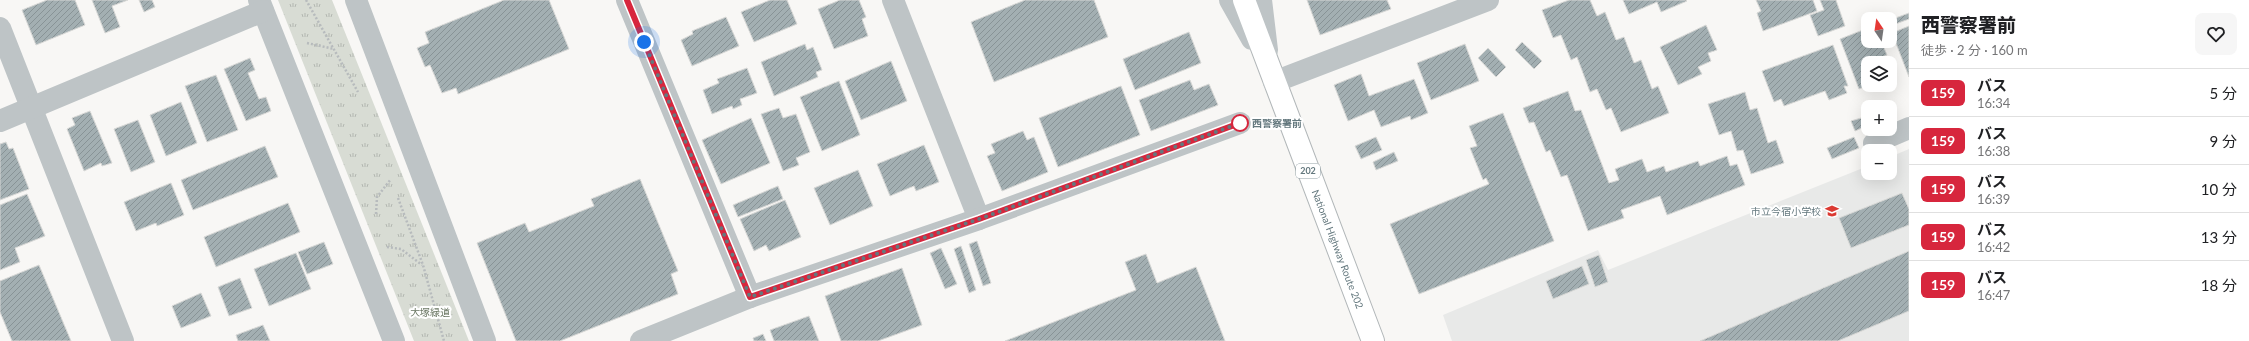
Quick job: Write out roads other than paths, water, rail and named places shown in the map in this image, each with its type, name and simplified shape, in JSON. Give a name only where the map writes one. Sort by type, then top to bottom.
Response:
[{"type":"highway","name":"National Highway Route 202","points":[[1244,0],[1373,341]]},
{"type":"street","points":[[356,0],[485,341]]},
{"type":"street","points":[[627,0],[750,297]]},
{"type":"street","points":[[893,0],[979,219]]},
{"type":"street","points":[[1230,0],[1272,77]]},
{"type":"street","points":[[1261,0],[1272,77]]},
{"type":"street","points":[[1272,77],[1443,8],[1488,0]]},
{"type":"street","points":[[0,121],[261,5],[394,341]]},
{"type":"street","points":[[0,28],[123,341]]},
{"type":"street","points":[[642,341],[750,297],[979,219],[1240,123]]},
{"type":"street","points":[[1874,143],[1909,128]]},
{"type":"place","name":"西警察署前","points":[[1240,123]]},
{"type":"place","name":"市立今宿小学校","points":[[1832,211]]},
{"type":"park label","name":"大塚緑道","points":[[430,312]]}]
